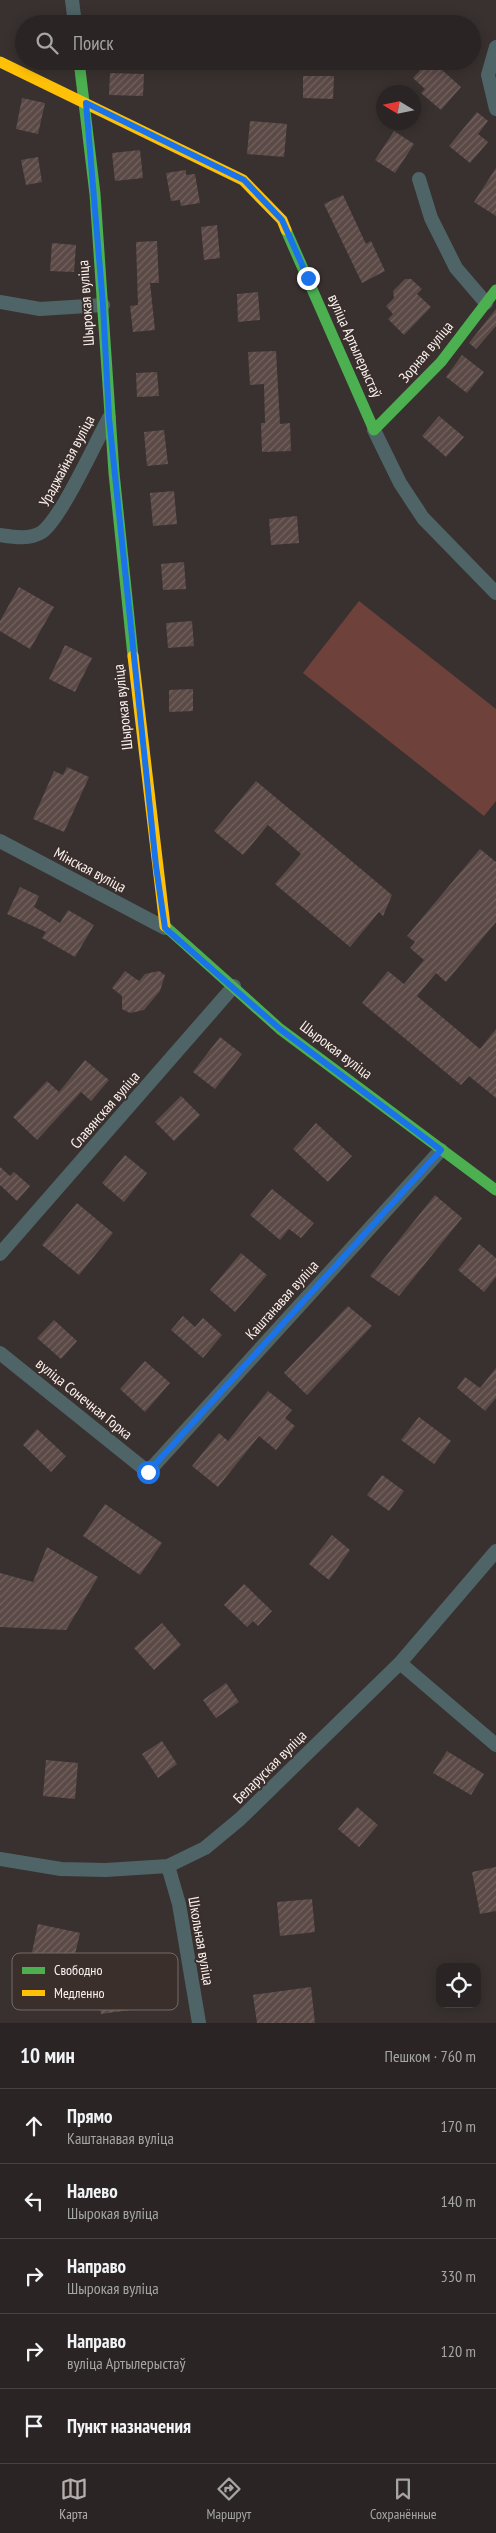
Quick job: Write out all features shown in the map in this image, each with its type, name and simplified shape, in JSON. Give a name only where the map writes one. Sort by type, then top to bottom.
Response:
[{"type":"street","points":[[72,0],[74,15]]},
{"type":"street","points":[[496,47],[488,75],[496,109]]},
{"type":"street","name":"вуліца Артылерыстаў","points":[[0,62],[15,69]]},
{"type":"street","name":"вуліца Артылерыстаў","points":[[17,70],[244,180],[266,202],[282,220],[374,430],[400,483],[423,518],[496,593]]},
{"type":"street","name":"Шырокая вуліца","points":[[80,70],[86,103],[103,305],[109,418],[156,866],[165,928],[234,986],[280,1029],[496,1190]]},
{"type":"street","points":[[419,179],[431,218],[456,268],[486,303]]},
{"type":"street","name":"Зорная вуліца","points":[[374,430],[441,362],[496,290]]},
{"type":"street","points":[[0,302],[40,309],[103,305]]},
{"type":"street","name":"Ураджайная вуліца","points":[[0,535],[21,538],[41,533],[56,518],[109,418]]},
{"type":"street","name":"Мінская вуліца","points":[[0,841],[165,928]]},
{"type":"street","name":"Славянская вуліца","points":[[0,1254],[234,986]]},
{"type":"street","name":"Каштанавая вуліца","points":[[148,1472],[441,1150]]},
{"type":"street","name":"вуліца Сонечная Горка","points":[[0,1353],[148,1472]]},
{"type":"street","name":"Беларуская вуліца","points":[[0,1859],[61,1870],[106,1870],[168,1866],[205,1848],[240,1819],[400,1663],[496,1550]]},
{"type":"street","points":[[400,1663],[496,1745]]},
{"type":"street","name":"Школьная вуліца","points":[[168,1866],[180,1904],[199,2023]]},
{"type":"shaded area","points":[[359,601],[496,709],[496,801],[484,816],[303,673]]},
{"type":"building","points":[[420,70],[442,70],[461,87],[441,110],[421,93],[425,89],[413,78]]},
{"type":"building","points":[[110,73],[144,74],[143,96],[109,95]]},
{"type":"building","points":[[303,76],[334,76],[333,99],[303,98]]},
{"type":"building","points":[[22,98],[45,103],[38,134],[16,129]]},
{"type":"building","points":[[477,112],[488,121],[478,134],[488,142],[470,163],[449,146]]},
{"type":"building","points":[[250,121],[287,124],[284,157],[247,154]]},
{"type":"building","points":[[394,131],[414,144],[395,173],[375,160]]},
{"type":"building","points":[[140,150],[143,178],[115,181],[112,153]]},
{"type":"building","points":[[38,157],[42,182],[26,185],[21,160]]},
{"type":"building","points":[[496,168],[496,216],[474,202]]},
{"type":"building","points":[[186,170],[186,175],[195,174],[200,203],[181,206],[180,200],[171,201],[166,173]]},
{"type":"building","points":[[343,195],[366,244],[371,241],[385,271],[362,283],[324,204]]},
{"type":"building","points":[[217,225],[220,258],[204,260],[201,227]]},
{"type":"building","points":[[157,241],[159,283],[150,283],[155,330],[133,332],[130,306],[138,305],[136,242]]},
{"type":"building","points":[[52,243],[76,245],[74,272],[50,271]]},
{"type":"building","points":[[405,279],[411,279],[422,289],[417,294],[431,307],[404,335],[388,319],[393,314],[386,306],[394,298],[393,291]]},
{"type":"building","points":[[258,292],[260,320],[238,322],[237,294]]},
{"type":"building","points":[[496,309],[496,326],[476,349],[469,343]]},
{"type":"building","points":[[276,351],[280,424],[290,423],[291,451],[262,452],[261,423],[265,423],[264,384],[250,385],[248,352]]},
{"type":"building","points":[[462,355],[484,372],[467,393],[446,377]]},
{"type":"building","points":[[157,372],[159,396],[137,397],[136,373]]},
{"type":"building","points":[[439,416],[464,437],[446,457],[422,436]]},
{"type":"building","points":[[164,430],[168,464],[147,466],[144,432]]},
{"type":"building","points":[[174,491],[177,524],[153,526],[150,493]]},
{"type":"building","points":[[297,516],[299,543],[271,545],[269,519]]},
{"type":"building","points":[[184,562],[186,589],[163,590],[161,564]]},
{"type":"building","points":[[19,587],[54,607],[30,649],[0,631],[0,621]]},
{"type":"building","points":[[192,621],[194,646],[168,648],[166,623]]},
{"type":"building","points":[[65,645],[92,658],[75,692],[49,679]]},
{"type":"building","points":[[193,689],[193,711],[169,712],[169,690]]},
{"type":"building","points":[[67,767],[89,777],[64,832],[33,819],[54,771],[63,775]]},
{"type":"building","points":[[256,781],[392,895],[383,916],[379,912],[350,947],[275,884],[301,854],[268,825],[243,855],[214,831]]},
{"type":"building","points":[[480,849],[496,862],[496,922],[446,982],[436,973],[417,996],[480,1049],[496,1029],[496,1098],[469,1076],[461,1085],[362,1003],[388,971],[404,984],[424,960],[410,948],[415,942],[407,936]]},
{"type":"building","points":[[20,887],[39,896],[34,907],[60,923],[68,910],[94,925],[75,957],[42,938],[46,932],[7,914]]},
{"type":"building","points":[[125,971],[139,981],[145,974],[159,971],[165,975],[160,991],[144,1010],[130,1013],[122,1009],[122,996],[112,988]]},
{"type":"building","points":[[220,1037],[242,1054],[215,1089],[193,1072]]},
{"type":"building","points":[[85,1060],[109,1080],[91,1101],[81,1092],[37,1140],[13,1117],[47,1081],[59,1092]]},
{"type":"building","points":[[181,1096],[200,1115],[174,1141],[155,1122]]},
{"type":"building","points":[[316,1123],[352,1156],[328,1182],[293,1149]]},
{"type":"building","points":[[125,1155],[147,1173],[124,1202],[102,1183]]},
{"type":"building","points":[[0,1167],[10,1176],[14,1172],[30,1186],[17,1201],[0,1185]]},
{"type":"building","points":[[272,1189],[314,1223],[301,1238],[289,1229],[280,1240],[250,1215]]},
{"type":"building","points":[[435,1195],[462,1218],[399,1296],[370,1276]]},
{"type":"building","points":[[77,1203],[113,1233],[79,1275],[42,1245]]},
{"type":"building","points":[[479,1244],[496,1258],[496,1277],[484,1292],[458,1270]]},
{"type":"building","points":[[241,1253],[267,1275],[235,1312],[210,1290]]},
{"type":"building","points":[[348,1306],[372,1326],[307,1395],[284,1373]]},
{"type":"building","points":[[183,1316],[195,1327],[203,1318],[222,1335],[203,1358],[171,1330]]},
{"type":"building","points":[[54,1320],[77,1341],[61,1359],[37,1338]]},
{"type":"building","points":[[145,1361],[170,1383],[145,1412],[120,1389]]},
{"type":"building","points":[[496,1368],[496,1398],[485,1411],[457,1388],[465,1377],[480,1388]]},
{"type":"building","points":[[268,1391],[292,1410],[285,1418],[295,1426],[276,1450],[259,1436],[218,1487],[192,1466],[219,1433],[228,1441]]},
{"type":"building","points":[[419,1417],[451,1441],[434,1464],[401,1440]]},
{"type":"building","points":[[37,1429],[66,1456],[51,1472],[23,1445]]},
{"type":"building","points":[[382,1475],[404,1491],[389,1511],[367,1495]]},
{"type":"building","points":[[105,1504],[162,1543],[140,1575],[83,1536]]},
{"type":"building","points":[[332,1535],[350,1550],[329,1580],[309,1564]]},
{"type":"building","points":[[47,1547],[98,1577],[66,1630],[0,1627],[0,1573],[33,1582]]},
{"type":"building","points":[[244,1584],[272,1611],[258,1626],[253,1621],[247,1627],[224,1605]]},
{"type":"building","points":[[162,1623],[181,1645],[154,1670],[134,1648]]},
{"type":"building","points":[[226,1683],[239,1702],[216,1718],[203,1700]]},
{"type":"building","points":[[162,1741],[177,1764],[158,1778],[142,1754]]},
{"type":"building","points":[[447,1751],[484,1774],[471,1795],[433,1773]]},
{"type":"building","points":[[46,1760],[78,1763],[75,1799],[43,1796]]},
{"type":"building","points":[[357,1807],[378,1825],[359,1847],[338,1829]]},
{"type":"building","points":[[496,1867],[496,1911],[480,1914],[472,1872]]},
{"type":"building","points":[[312,1899],[315,1932],[280,1936],[277,1902]]},
{"type":"building","points":[[38,1924],[80,1933],[75,1953],[32,1953]]},
{"type":"building","points":[[311,1987],[315,2023],[257,2023],[253,1995]]},
{"type":"building","points":[[100,2010],[130,2010],[101,2014]]},
{"type":"traffic: fast","points":[[80,70],[95,194],[114,473],[133,656]]},
{"type":"traffic: fast","points":[[286,230],[374,430],[441,362],[496,290]]},
{"type":"traffic: fast","points":[[165,926],[280,1029],[496,1190]]},
{"type":"traffic: slow","points":[[0,62],[15,69]]},
{"type":"traffic: slow","points":[[16,70],[243,180],[282,220],[286,230]]},
{"type":"traffic: slow","points":[[133,656],[165,926]]},
{"type":"route","points":[[148,1472],[441,1150],[280,1029],[234,986],[165,928],[156,866],[109,418],[103,305],[86,103],[244,180],[282,220],[308,278]]}]
